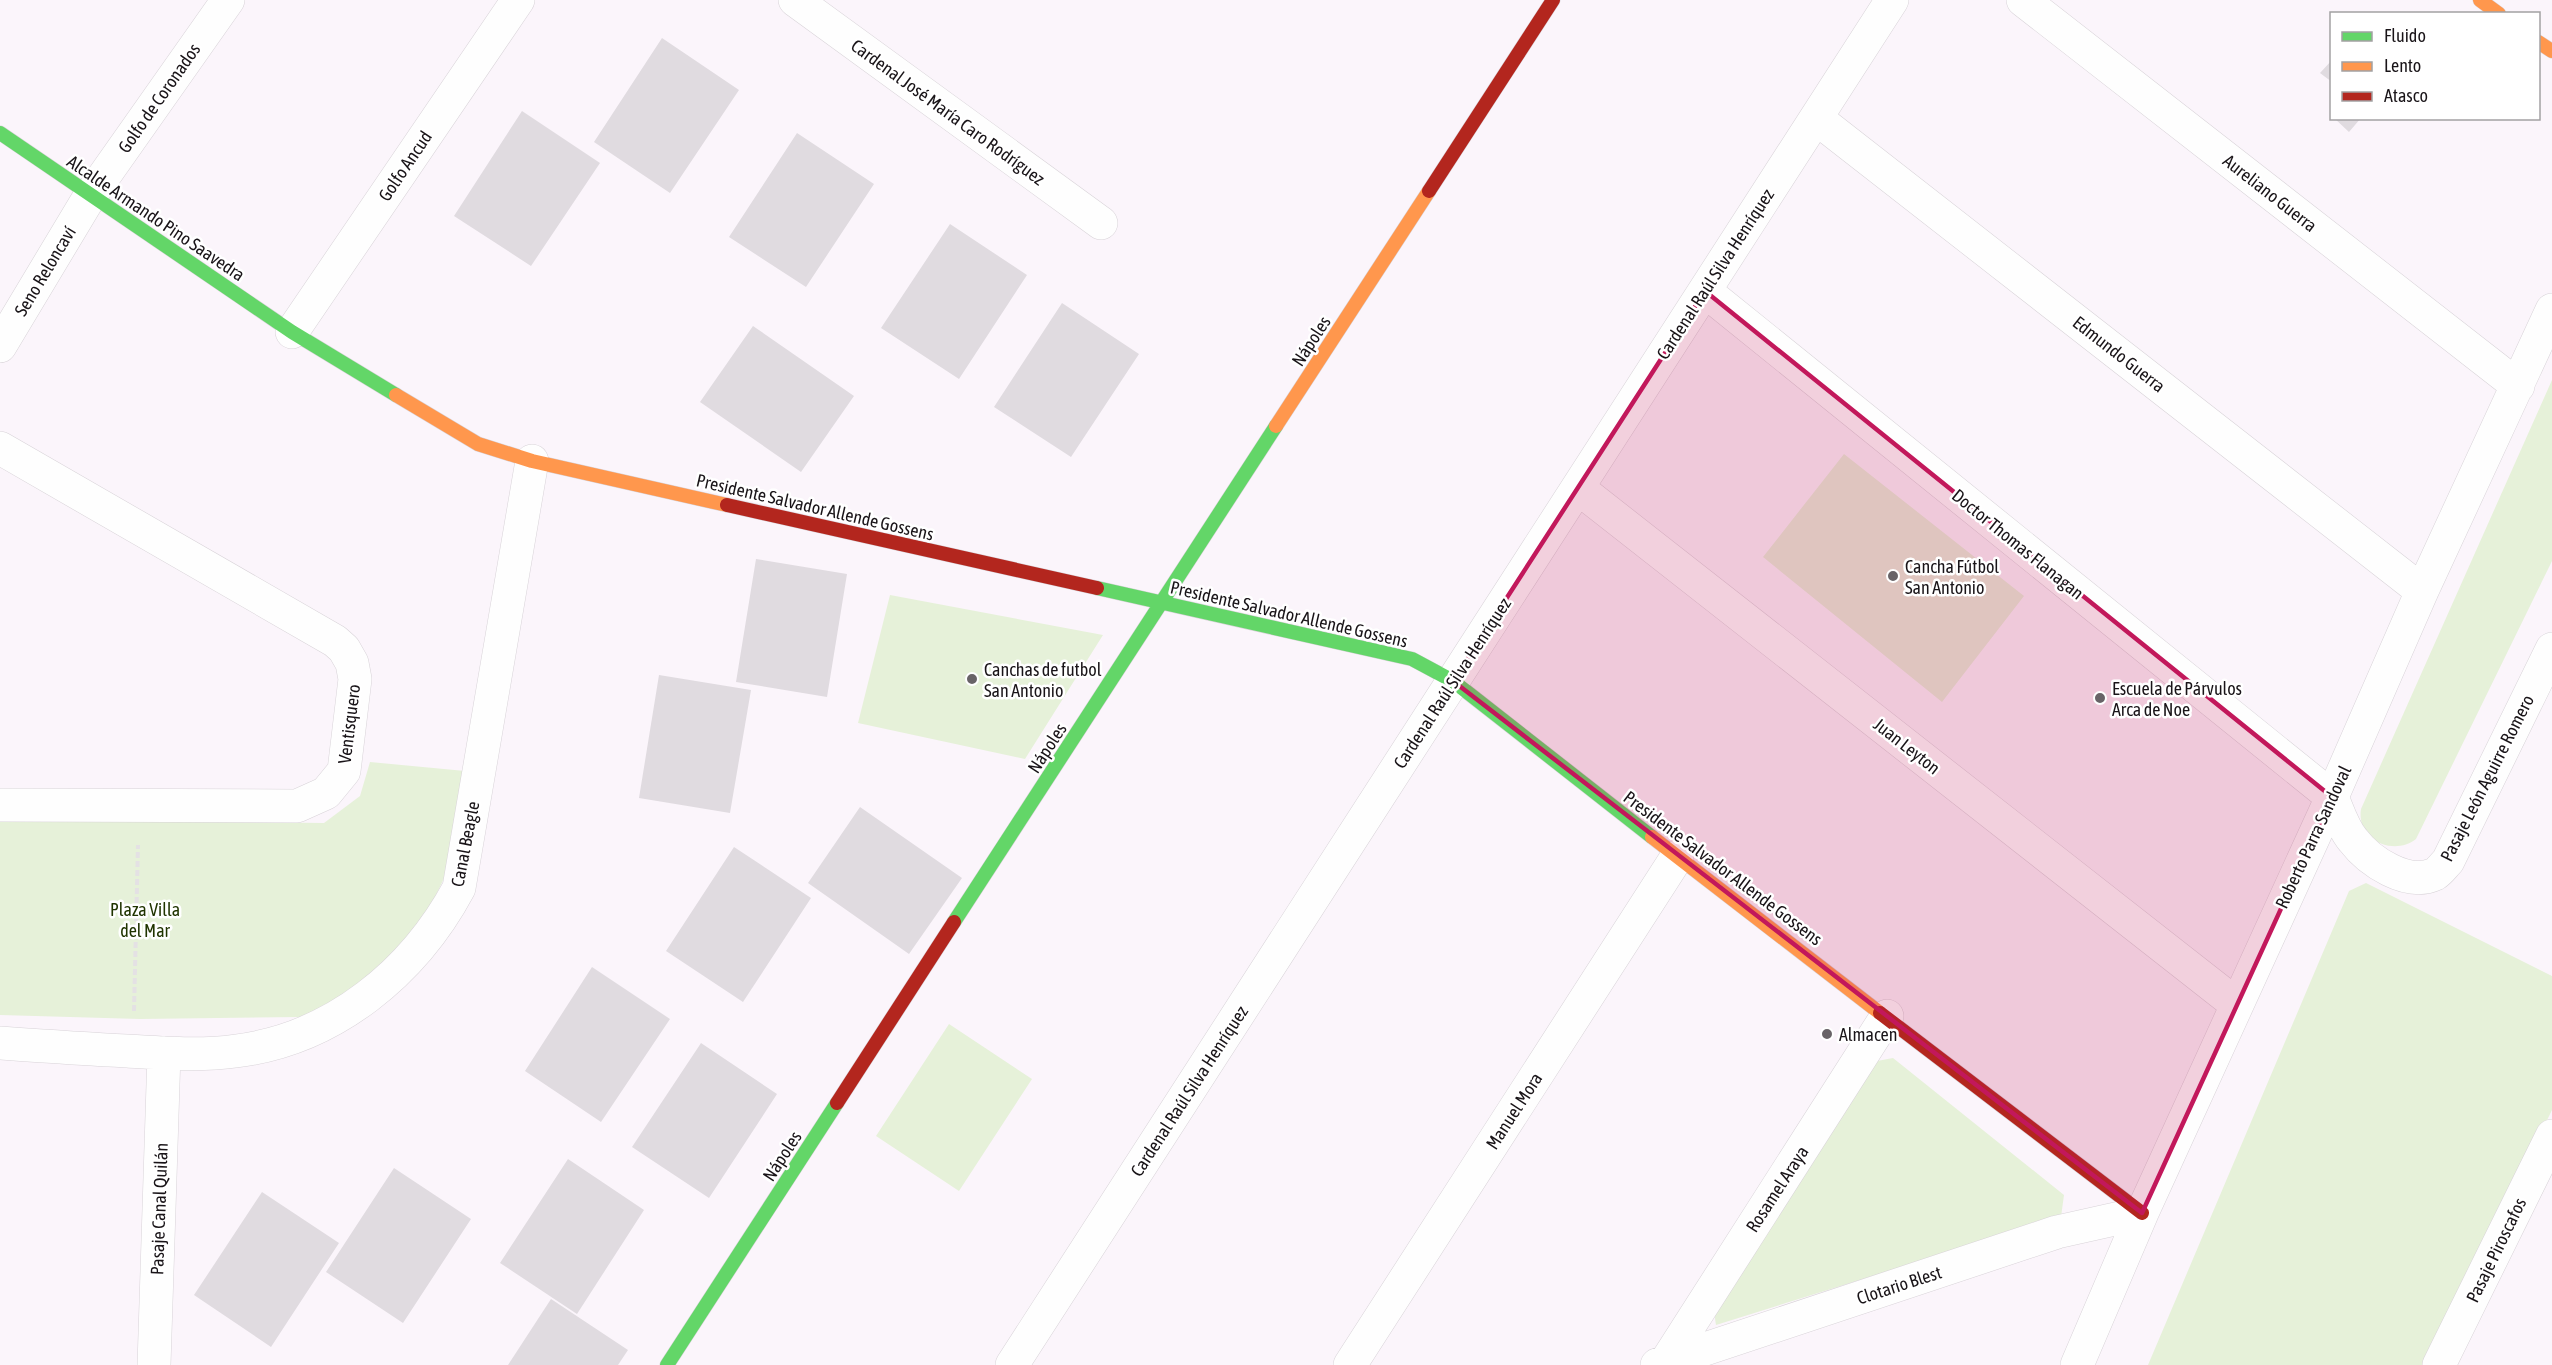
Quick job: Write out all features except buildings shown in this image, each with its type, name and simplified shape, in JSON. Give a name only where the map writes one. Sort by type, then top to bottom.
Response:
[{"type":"street","name":"Golfo de Coronados","points":[[90,196],[228,0]]},
{"type":"street","name":"Golfo Ancud","points":[[292,332],[518,0]]},
{"type":"street","name":"Cardenal José María Caro Rodríguez","points":[[795,0],[1101,223]]},
{"type":"street","name":"Nápoles","points":[[668,1365],[1553,0]]},
{"type":"street","name":"Cardenal Raúl Silva Henríquez","points":[[1012,1365],[1892,0]]},
{"type":"street","name":"Aureliano Guerra","points":[[2023,0],[2518,387]]},
{"type":"street","points":[[2480,0],[2496,12]]},
{"type":"street","name":"Edmundo Guerra","points":[[1816,118],[2422,591]]},
{"type":"street","name":"Alcalde Armando Pino Saavedra","points":[[0,133],[292,332]]},
{"type":"street","name":"Seno Reloncaví","points":[[0,346],[90,196]]},
{"type":"street","name":"Doctor Thomas Flanagan","points":[[1705,291],[2332,797]]},
{"type":"street","name":"Roberto Parra Sandoval","points":[[2078,1365],[2142,1213],[2332,797],[2422,591],[2552,310]]},
{"type":"street","name":"Presidente Salvador Allende Gossens","points":[[292,332],[478,444],[532,461],[1412,659],[1453,681],[1677,857],[2142,1213]]},
{"type":"street","name":"Ventisquero","points":[[0,448],[335,641],[344,649],[352,663],[355,679],[344,771],[326,793],[297,806],[0,805]]},
{"type":"street","name":"Canal Beagle","points":[[0,1043],[201,1054],[238,1051],[274,1043],[318,1026],[350,1009],[389,980],[422,945],[445,914],[459,888],[532,461]]},
{"type":"street","name":"Juan Leyton","points":[[1578,488],[2236,1004]]},
{"type":"street","name":"Pasaje León Aguirre Romero","points":[[2332,797],[2351,838],[2366,854],[2398,874],[2422,878],[2437,873],[2448,861],[2552,649]]},
{"type":"street","name":"Manuel Mora","points":[[1350,1365],[1677,857]]},
{"type":"street","name":"Rosamel Araya","points":[[1662,1364],[1887,1017]]},
{"type":"street","name":"Pasaje Canal Quilán","points":[[148,1052],[154,1365]]},
{"type":"street","name":"Pasaje Piroscafos","points":[[2439,1365],[2552,1136]]},
{"type":"street","name":"Clotario Blest","points":[[1662,1364],[2057,1232],[2142,1213]]},
{"type":"path","points":[[139,805],[148,1052]]},
{"type":"highlighted area","points":[[1705,291],[2332,797],[2142,1213],[1453,681]]},
{"type":"green space","points":[[2552,380],[2552,561],[2416,839],[2397,846],[2378,842],[2364,829],[2361,809]]},
{"type":"green space","name":"Cancha Fútbol San Antonio","points":[[1844,454],[2024,596],[1942,702],[1763,557]]},
{"type":"green space","name":"Canchas de futbol San Antonio","points":[[890,595],[1103,635],[1025,759],[858,723]]},
{"type":"green space","name":"Plaza Villa del Mar","points":[[370,762],[465,771],[449,868],[420,928],[375,979],[301,1017],[140,1019],[0,1015],[0,820],[324,823],[360,796]]},
{"type":"green space","points":[[2366,883],[2552,976],[2552,1110],[2427,1365],[2148,1365],[2349,891]]},
{"type":"green space","points":[[949,1024],[1032,1079],[959,1191],[876,1136]]},
{"type":"green space","points":[[1893,1058],[2064,1195],[2061,1217],[1716,1325],[1713,1306],[1877,1061]]},
{"type":"traffic: fast","points":[[0,133],[292,332],[396,395]]},
{"type":"traffic: fast","points":[[954,922],[1276,426]]},
{"type":"traffic: fast","points":[[1097,588],[1412,659],[1453,681],[1652,837]]},
{"type":"traffic: fast","points":[[667,1365],[837,1103]]},
{"type":"traffic: slow","points":[[2480,0],[2496,12]]},
{"type":"traffic: slow","points":[[2540,43],[2552,51]]},
{"type":"traffic: slow","points":[[1276,426],[1429,191]]},
{"type":"traffic: slow","points":[[396,395],[478,444],[532,461],[727,505]]},
{"type":"traffic: slow","points":[[1652,837],[1880,1013]]},
{"type":"traffic: jam","points":[[1429,191],[1553,0]]},
{"type":"traffic: jam","points":[[727,505],[1097,588]]},
{"type":"traffic: jam","points":[[837,1103],[954,922]]},
{"type":"traffic: jam","points":[[1880,1013],[2142,1213]]},
{"type":"place","name":"Cancha Fútbol San Antonio","points":[[1893,576]]},
{"type":"place","name":"Canchas de futbol San Antonio","points":[[972,679]]},
{"type":"place","name":"Escuela de Párvulos Arca de Noe","points":[[2100,698]]},
{"type":"place","name":"Almacen","points":[[1827,1034]]}]
